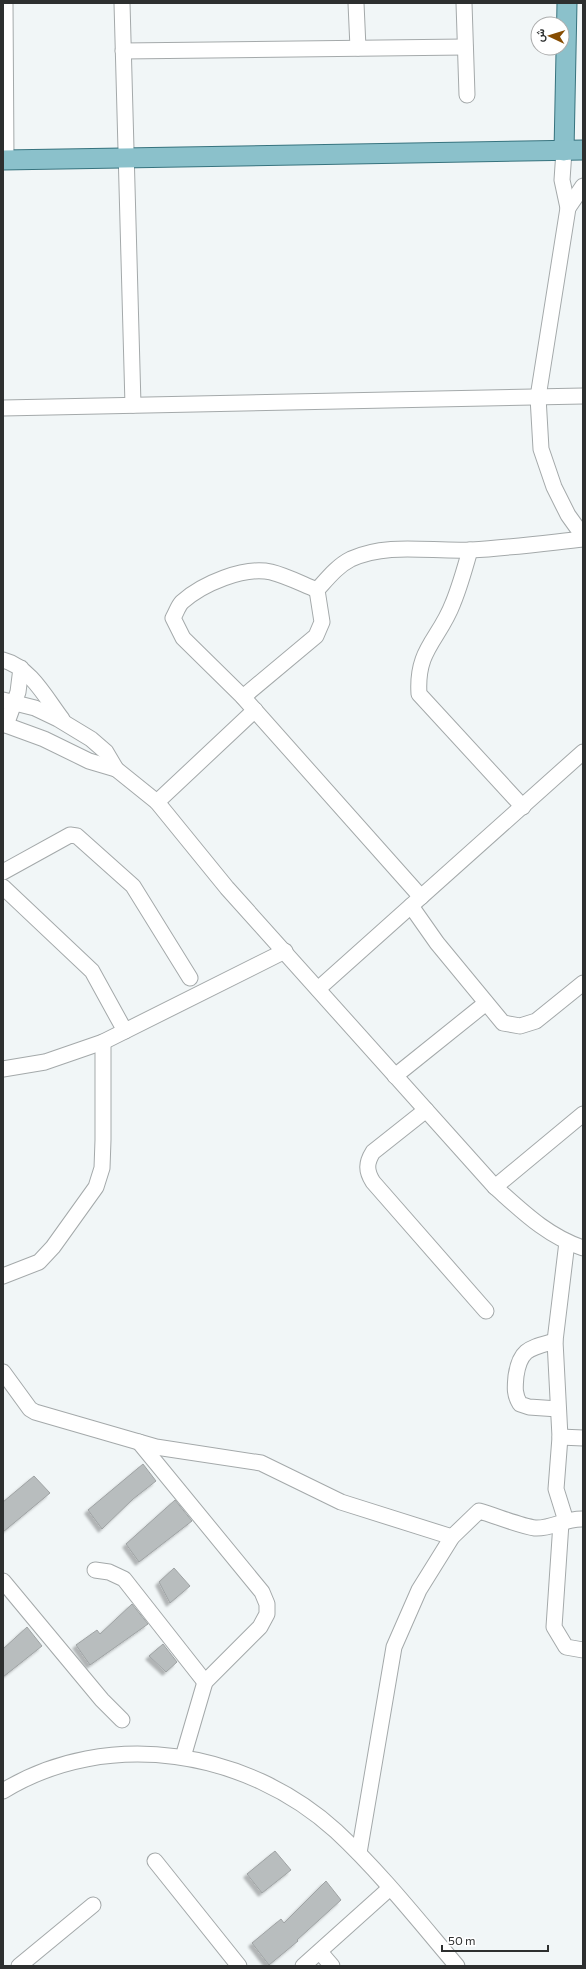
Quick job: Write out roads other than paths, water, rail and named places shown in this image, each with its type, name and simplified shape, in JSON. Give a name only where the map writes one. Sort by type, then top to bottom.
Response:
[{"type":"main road","points":[[564,151],[567,3]]},
{"type":"main road","points":[[5,160],[583,150]]},
{"type":"street","points":[[5,3],[5,160]]},
{"type":"street","points":[[122,3],[132,405]]},
{"type":"street","points":[[356,3],[358,48]]},
{"type":"street","points":[[464,3],[466,94]]},
{"type":"street","points":[[123,51],[465,47]]},
{"type":"street","points":[[564,151],[562,180],[568,208],[538,397],[541,449],[554,487],[568,515],[583,536]]},
{"type":"street","points":[[568,208],[583,186]]},
{"type":"street","points":[[3,408],[583,396]]},
{"type":"street","points":[[317,590],[334,571],[350,560],[368,553],[388,549],[470,550],[583,539]]},
{"type":"street","points":[[470,550],[453,604],[423,656],[418,676],[419,694],[522,807]]},
{"type":"street","points":[[317,590],[271,572],[252,571],[232,575],[209,585],[182,603],[173,618],[183,638],[244,697],[416,902],[437,943],[503,1023],[520,1026],[536,1021],[583,983]]},
{"type":"street","points":[[244,697],[316,636],[322,622],[317,590]]},
{"type":"street","points":[[3,660],[21,668],[65,723]]},
{"type":"street","points":[[21,668],[18,692],[9,701],[5,725],[44,739],[89,761],[116,769]]},
{"type":"street","points":[[9,701],[35,708],[65,723],[99,745],[106,752],[116,769],[157,802],[227,888],[495,1187],[539,1226],[567,1242],[583,1248]]},
{"type":"street","points":[[157,802],[255,710]]},
{"type":"street","points":[[318,989],[583,752]]},
{"type":"street","points":[[3,872],[70,835],[77,836],[133,886],[190,978]]},
{"type":"street","points":[[3,887],[92,971],[125,1031]]},
{"type":"street","points":[[3,1069],[45,1062],[103,1042],[284,951]]},
{"type":"street","points":[[395,1076],[486,1003]]},
{"type":"street","points":[[3,1276],[39,1262],[53,1247],[96,1187],[102,1168],[103,1042]]},
{"type":"street","points":[[426,1110],[373,1152],[367,1161],[368,1172],[374,1182],[486,1311]]},
{"type":"street","points":[[495,1187],[583,1114]]},
{"type":"street","points":[[567,1242],[555,1341],[560,1437],[556,1489],[564,1522],[554,1627],[566,1647],[583,1650]]},
{"type":"street","points":[[555,1341],[534,1347],[524,1353],[518,1361],[515,1396],[520,1404],[529,1407],[558,1409]]},
{"type":"street","points":[[3,1372],[30,1409],[35,1412],[156,1447],[261,1463],[341,1502],[452,1537]]},
{"type":"street","points":[[560,1437],[583,1438]]},
{"type":"street","points":[[139,1442],[262,1592],[267,1604],[267,1614],[260,1626],[205,1682],[183,1757]]},
{"type":"street","points":[[359,1853],[394,1647],[419,1590],[452,1537],[479,1510],[534,1528],[552,1526],[574,1519],[583,1520]]},
{"type":"street","points":[[96,1570],[109,1572],[124,1579],[205,1682]]},
{"type":"street","points":[[3,1580],[102,1700],[122,1720]]},
{"type":"street","points":[[3,1791],[34,1775],[82,1760],[132,1753],[183,1757],[222,1766],[253,1777],[282,1792],[330,1826],[359,1853],[457,1966]]},
{"type":"street","points":[[155,1861],[239,1966]]},
{"type":"street","points":[[303,1966],[390,1888]]},
{"type":"street","points":[[19,1966],[93,1905]]},
{"type":"street","points":[[320,1952],[332,1966]]}]
